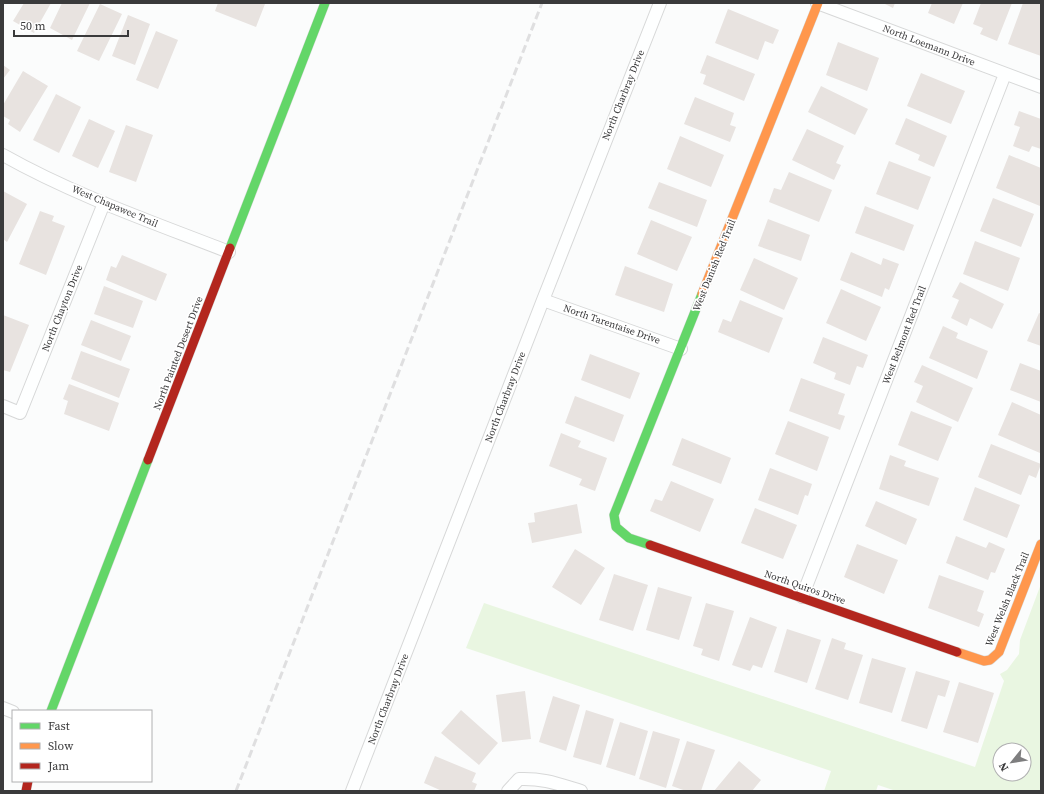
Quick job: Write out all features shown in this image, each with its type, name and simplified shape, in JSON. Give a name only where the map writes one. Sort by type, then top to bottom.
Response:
[{"type":"street","name":"North Painted Desert Drive","points":[[51,710],[326,3]]},
{"type":"street","name":"North Charbray Drive","points":[[352,791],[542,300],[660,3]]},
{"type":"street","name":"North Loemann Drive","points":[[818,3],[1041,87]]},
{"type":"street","name":"West Danish Red Trail","points":[[616,527],[614,515],[818,3]]},
{"type":"street","name":"West Belmont Red Trail","points":[[802,597],[1006,74]]},
{"type":"street","name":"West Chapawee Trail","points":[[3,155],[24,167],[104,204],[229,252]]},
{"type":"street","name":"North Chayton Drive","points":[[3,406],[20,413],[104,204]]},
{"type":"street","name":"North Tarentaise Drive","points":[[542,300],[681,349]]},
{"type":"street","name":"North Quiros Drive","points":[[616,527],[629,538],[980,660],[990,660]]},
{"type":"street","name":"West Welsh Black Trail","points":[[990,660],[999,652],[1041,544]]},
{"type":"street","points":[[508,791],[519,779],[532,778],[547,780],[581,791]]},
{"type":"green space","points":[[1041,584],[1041,791],[896,791],[878,785],[876,791],[824,791],[831,771],[466,648],[484,603],[975,767],[1004,681],[1000,674],[1007,670],[1019,654],[1020,640]]},
{"type":"building","points":[[24,3],[51,3],[34,33],[13,21]]},
{"type":"building","points":[[62,3],[90,3],[72,40],[50,28]]},
{"type":"building","points":[[218,3],[265,4],[256,27],[215,11]]},
{"type":"building","points":[[883,3],[895,3],[893,8]]},
{"type":"building","points":[[932,3],[963,3],[954,24],[928,13]]},
{"type":"building","points":[[981,3],[1012,3],[997,41],[980,34],[983,28],[973,24]]},
{"type":"building","points":[[1023,3],[1041,3],[1041,56],[1008,44]]},
{"type":"building","points":[[100,4],[122,14],[99,61],[77,51]]},
{"type":"building","points":[[728,9],[779,30],[773,44],[765,41],[758,60],[715,43]]},
{"type":"building","points":[[128,15],[150,24],[135,65],[112,56]]},
{"type":"building","points":[[156,31],[178,40],[158,89],[136,80]]},
{"type":"building","points":[[838,42],[879,58],[867,91],[826,75]]},
{"type":"building","points":[[707,55],[755,74],[744,101],[703,84],[706,75],[700,73]]},
{"type":"building","points":[[3,65],[10,70],[3,79]]},
{"type":"building","points":[[23,71],[48,86],[20,132],[8,124],[10,120],[3,116],[3,105]]},
{"type":"building","points":[[921,73],[965,91],[951,124],[907,106]]},
{"type":"building","points":[[821,86],[868,109],[855,135],[808,112]]},
{"type":"building","points":[[56,94],[81,107],[59,153],[33,140]]},
{"type":"building","points":[[695,97],[734,113],[730,125],[736,127],[730,142],[684,124]]},
{"type":"building","points":[[1019,111],[1041,119],[1041,149],[1032,146],[1029,152],[1013,146],[1020,127],[1014,125]]},
{"type":"building","points":[[906,118],[947,136],[934,167],[918,160],[920,155],[895,144]]},
{"type":"building","points":[[89,119],[115,131],[98,168],[72,156]]},
{"type":"building","points":[[126,125],[153,135],[136,182],[109,172]]},
{"type":"building","points":[[807,129],[844,146],[836,163],[841,165],[834,180],[792,160]]},
{"type":"building","points":[[680,136],[724,155],[711,187],[667,169]]},
{"type":"building","points":[[1009,155],[1041,168],[1040,206],[996,188]]},
{"type":"building","points":[[889,161],[931,177],[918,210],[876,194]]},
{"type":"building","points":[[789,172],[832,190],[819,222],[769,202],[774,188],[781,190]]},
{"type":"building","points":[[659,182],[707,200],[697,227],[648,208]]},
{"type":"building","points":[[3,191],[27,204],[7,242],[3,239]]},
{"type":"building","points":[[993,198],[1034,214],[1021,247],[980,231]]},
{"type":"building","points":[[865,206],[914,225],[904,251],[855,233]]},
{"type":"building","points":[[40,211],[54,216],[52,221],[65,226],[46,275],[19,264]]},
{"type":"building","points":[[768,219],[810,235],[801,261],[758,246]]},
{"type":"building","points":[[651,220],[692,237],[677,271],[637,254]]},
{"type":"building","points":[[975,241],[1020,258],[1008,291],[963,274]]},
{"type":"building","points":[[851,252],[881,265],[883,258],[899,264],[889,290],[885,288],[882,297],[840,280]]},
{"type":"building","points":[[122,255],[167,274],[156,301],[106,280],[111,266],[116,268]]},
{"type":"building","points":[[754,258],[798,278],[784,310],[740,290]]},
{"type":"building","points":[[625,266],[673,284],[664,312],[615,295]]},
{"type":"building","points":[[960,282],[1004,304],[992,329],[970,318],[967,326],[951,318],[959,300],[952,297]]},
{"type":"building","points":[[104,286],[143,301],[133,328],[94,314]]},
{"type":"building","points":[[841,289],[881,307],[866,341],[826,323]]},
{"type":"building","points":[[740,300],[783,318],[769,353],[718,332],[723,319],[731,322]]},
{"type":"building","points":[[1039,313],[1041,314],[1041,346],[1027,341]]},
{"type":"building","points":[[3,315],[29,325],[10,372],[3,370]]},
{"type":"building","points":[[91,320],[131,336],[121,361],[81,345]]},
{"type":"building","points":[[943,326],[958,333],[956,338],[988,351],[977,379],[929,358]]},
{"type":"building","points":[[823,337],[868,355],[863,368],[857,366],[850,385],[834,379],[836,373],[813,363]]},
{"type":"building","points":[[81,351],[130,369],[119,398],[71,379]]},
{"type":"building","points":[[590,354],[640,373],[630,399],[581,380]]},
{"type":"building","points":[[1020,363],[1041,371],[1041,402],[1010,390]]},
{"type":"building","points":[[922,365],[973,388],[958,422],[916,402],[923,386],[914,382]]},
{"type":"building","points":[[801,378],[845,394],[838,414],[845,416],[840,430],[789,411]]},
{"type":"building","points":[[69,384],[119,403],[109,431],[64,414],[68,401],[63,399]]},
{"type":"building","points":[[575,396],[624,415],[614,442],[565,423]]},
{"type":"building","points":[[1012,402],[1041,415],[1040,453],[998,435]]},
{"type":"building","points":[[911,411],[952,427],[938,461],[898,445]]},
{"type":"building","points":[[788,421],[829,437],[817,471],[775,454]]},
{"type":"building","points":[[561,433],[581,441],[578,447],[607,458],[595,491],[579,485],[582,479],[549,466]]},
{"type":"building","points":[[682,438],[731,458],[721,484],[672,465]]},
{"type":"building","points":[[991,444],[1041,464],[1036,478],[1029,475],[1021,495],[978,477]]},
{"type":"building","points":[[890,455],[906,461],[904,466],[939,478],[929,506],[879,489]]},
{"type":"building","points":[[770,468],[812,484],[808,496],[805,495],[798,515],[758,500]]},
{"type":"building","points":[[671,481],[714,499],[700,532],[650,511],[655,499],[662,501]]},
{"type":"building","points":[[975,487],[1020,505],[1007,538],[963,520]]},
{"type":"building","points":[[876,501],[917,519],[906,545],[865,526]]},
{"type":"building","points":[[577,504],[582,533],[532,543],[528,523],[535,522],[534,513]]},
{"type":"building","points":[[755,508],[797,525],[783,559],[741,543]]},
{"type":"building","points":[[956,536],[986,548],[989,542],[1005,549],[995,573],[991,572],[988,580],[946,563]]},
{"type":"building","points":[[857,544],[898,560],[884,594],[844,577]]},
{"type":"building","points":[[575,549],[605,568],[581,605],[552,587]]},
{"type":"building","points":[[614,574],[648,585],[633,631],[599,620]]},
{"type":"building","points":[[939,575],[984,591],[977,611],[984,614],[979,627],[928,608]]},
{"type":"building","points":[[658,587],[692,597],[679,640],[646,630]]},
{"type":"building","points":[[706,603],[734,611],[719,661],[701,655],[703,649],[693,646]]},
{"type":"building","points":[[750,617],[777,627],[762,668],[753,665],[750,671],[732,665]]},
{"type":"building","points":[[787,629],[821,640],[807,683],[774,672]]},
{"type":"building","points":[[832,638],[846,643],[844,649],[863,655],[848,700],[815,689]]},
{"type":"building","points":[[872,658],[906,668],[892,713],[859,703]]},
{"type":"building","points":[[916,671],[950,681],[945,697],[938,695],[927,729],[901,721]]},
{"type":"building","points":[[959,682],[994,693],[978,743],[943,732]]},
{"type":"building","points":[[525,691],[531,739],[502,742],[496,695]]},
{"type":"building","points":[[553,696],[580,705],[566,751],[539,742]]},
{"type":"building","points":[[461,710],[498,743],[479,765],[441,733]]},
{"type":"building","points":[[586,710],[614,719],[601,765],[573,757]]},
{"type":"building","points":[[620,722],[648,731],[635,776],[606,767]]},
{"type":"building","points":[[653,731],[680,739],[666,788],[639,779]]},
{"type":"building","points":[[687,741],[715,750],[701,791],[686,791],[672,786]]},
{"type":"building","points":[[435,756],[476,773],[472,782],[477,784],[474,791],[442,791],[424,783]]},
{"type":"building","points":[[739,761],[761,780],[752,791],[714,791]]},
{"type":"railway","points":[[236,791],[542,3]]},
{"type":"traffic: fast","points":[[230,248],[325,3]]},
{"type":"traffic: fast","points":[[650,545],[629,538],[616,527],[614,515],[702,294]]},
{"type":"traffic: fast","points":[[51,710],[148,460]]},
{"type":"traffic: slow","points":[[702,294],[818,3]]},
{"type":"traffic: slow","points":[[957,652],[984,661],[990,660],[999,652],[1041,544]]},
{"type":"traffic: jam","points":[[148,460],[230,248]]},
{"type":"traffic: jam","points":[[650,545],[957,652]]},
{"type":"traffic: jam","points":[[26,791],[28,782]]}]
